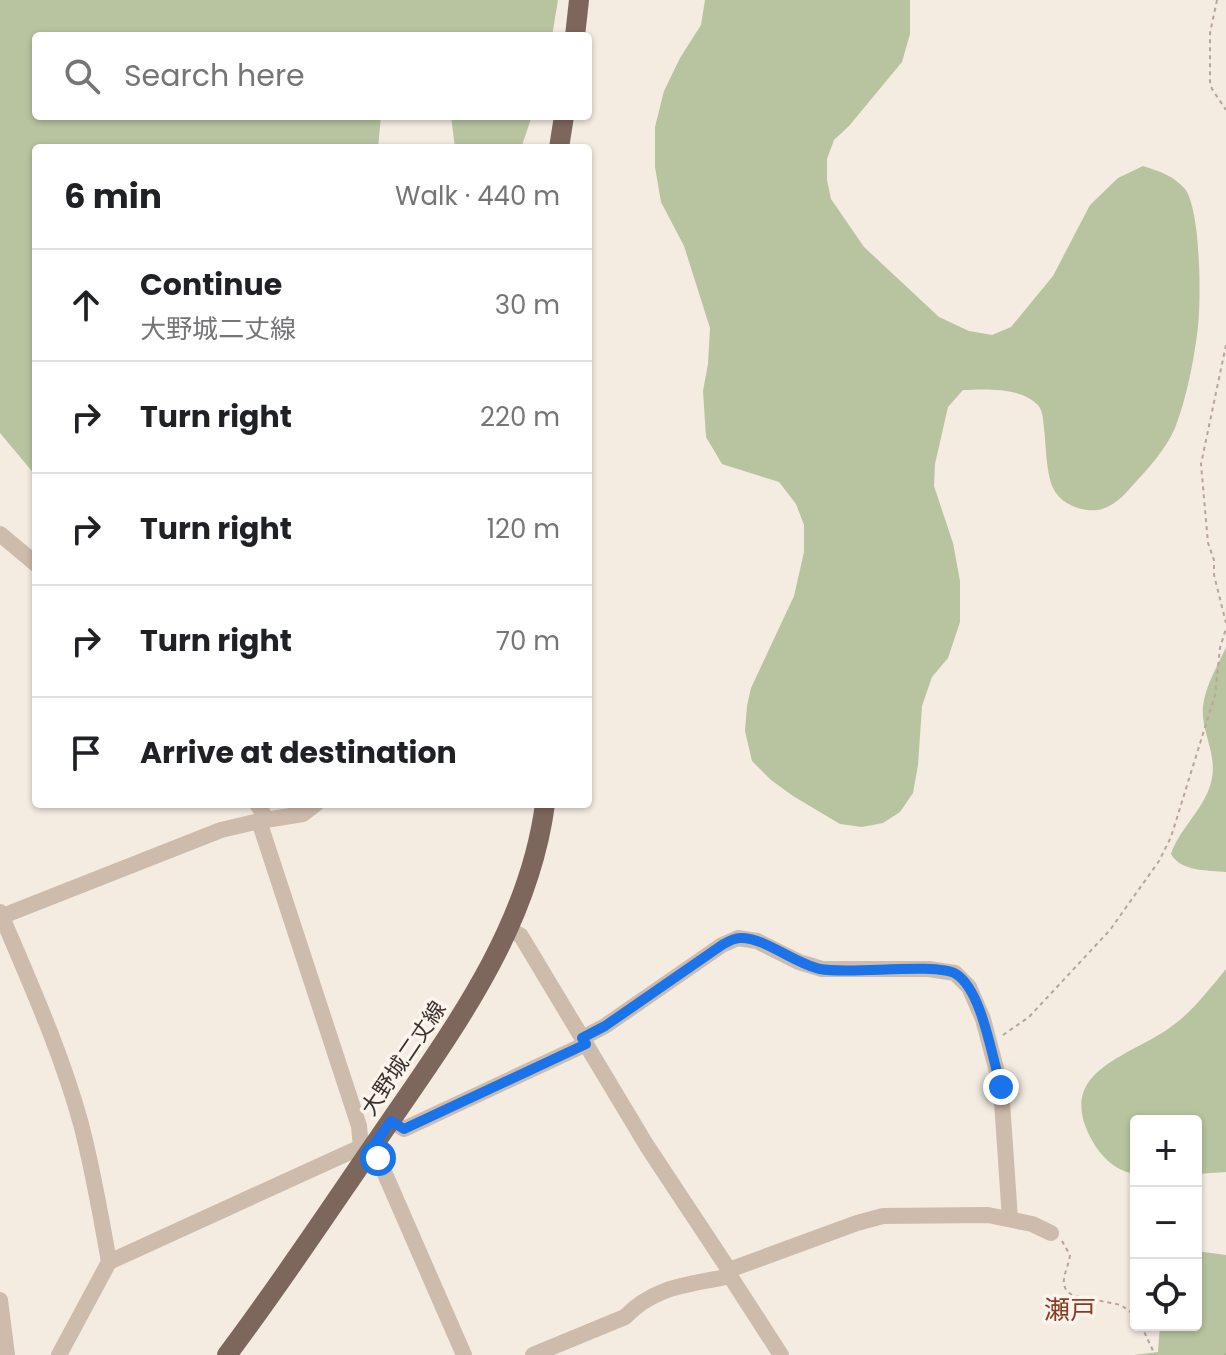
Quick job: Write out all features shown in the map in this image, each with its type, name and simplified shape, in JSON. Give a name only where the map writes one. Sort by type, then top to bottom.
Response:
[{"type":"main road","points":[[575,32],[579,0]]},
{"type":"main road","points":[[560,144],[563,120]]},
{"type":"main road","name":"大野城二丈線","points":[[227,1355],[310,1240],[365,1150],[391,1121],[473,996],[509,929],[529,878],[544,808]]},
{"type":"street","points":[[0,534],[32,561]]},
{"type":"street","points":[[59,1355],[109,1262],[96,1185],[80,1121],[41,1010],[1,915],[221,830],[258,812],[303,814],[311,808]]},
{"type":"street","points":[[258,812],[365,1150],[378,1158],[464,1355]]},
{"type":"street","points":[[509,929],[521,936],[647,1146],[781,1355]]},
{"type":"street","points":[[391,1121],[404,1129],[584,1041],[722,945],[738,938],[757,941],[799,962],[822,969],[929,969],[955,973],[969,987],[983,1019],[1001,1087],[1010,1219]]},
{"type":"street","points":[[109,1262],[365,1150]]},
{"type":"street","points":[[533,1355],[625,1317],[658,1292],[730,1273],[857,1223],[883,1216],[988,1215],[1032,1224],[1051,1233]]},
{"type":"street","points":[[0,1300],[7,1355]]},
{"type":"path","points":[[1217,0],[1210,33],[1210,82],[1226,110]]},
{"type":"path","points":[[1226,345],[1201,464],[1208,543],[1226,623]]},
{"type":"path","points":[[988,1045],[1029,1017],[1110,930],[1159,861],[1171,837],[1211,708],[1226,628]]},
{"type":"path","points":[[1051,1233],[1067,1247],[1070,1255],[1062,1284],[1066,1291],[1121,1305],[1130,1312]]},
{"type":"path","points":[[1144,1331],[1155,1355]]},
{"type":"green space","points":[[0,0],[558,0],[553,32],[32,32],[32,120],[381,120],[378,144],[32,144],[32,471],[0,433]]},
{"type":"green space","points":[[705,0],[910,0],[910,34],[902,62],[834,140],[827,159],[827,180],[831,199],[864,247],[939,317],[969,331],[992,335],[1011,327],[1053,276],[1090,205],[1118,178],[1143,166],[1166,174],[1185,189],[1194,216],[1199,256],[1199,314],[1183,404],[1175,428],[1162,451],[1117,501],[1103,509],[1085,510],[1066,503],[1056,494],[1049,475],[1042,413],[1031,399],[1002,390],[963,390],[948,407],[935,464],[934,486],[953,543],[960,581],[960,622],[948,658],[932,677],[922,706],[913,793],[900,812],[883,823],[862,827],[840,824],[793,796],[752,761],[745,731],[751,688],[794,596],[804,552],[804,525],[796,504],[779,482],[722,464],[706,437],[703,391],[710,328],[684,246],[661,202],[655,167],[655,127],[664,91],[701,25]]},
{"type":"green space","points":[[452,120],[531,120],[522,144],[454,144]]},
{"type":"green space","points":[[1226,647],[1226,872],[1188,867],[1171,854],[1205,798],[1212,778],[1213,762],[1203,717],[1204,698]]},
{"type":"green space","points":[[1226,969],[1226,1172],[1202,1174],[1202,1115],[1130,1115],[1130,1172],[1116,1167],[1097,1148],[1083,1119],[1082,1100],[1087,1084],[1113,1060],[1165,1031],[1198,1003]]},
{"type":"green space","points":[[1202,1252],[1226,1255],[1226,1355],[1134,1355],[1158,1352],[1160,1331],[1202,1331]]},
{"type":"district","name":"瀬戸","points":[[1070,1310]]},
{"type":"route","points":[[378,1158],[369,1152],[391,1121],[404,1129],[586,1044],[582,1038],[605,1026],[722,945],[738,938],[757,941],[799,962],[822,969],[929,969],[955,973],[969,987],[983,1019],[1001,1087]]}]
